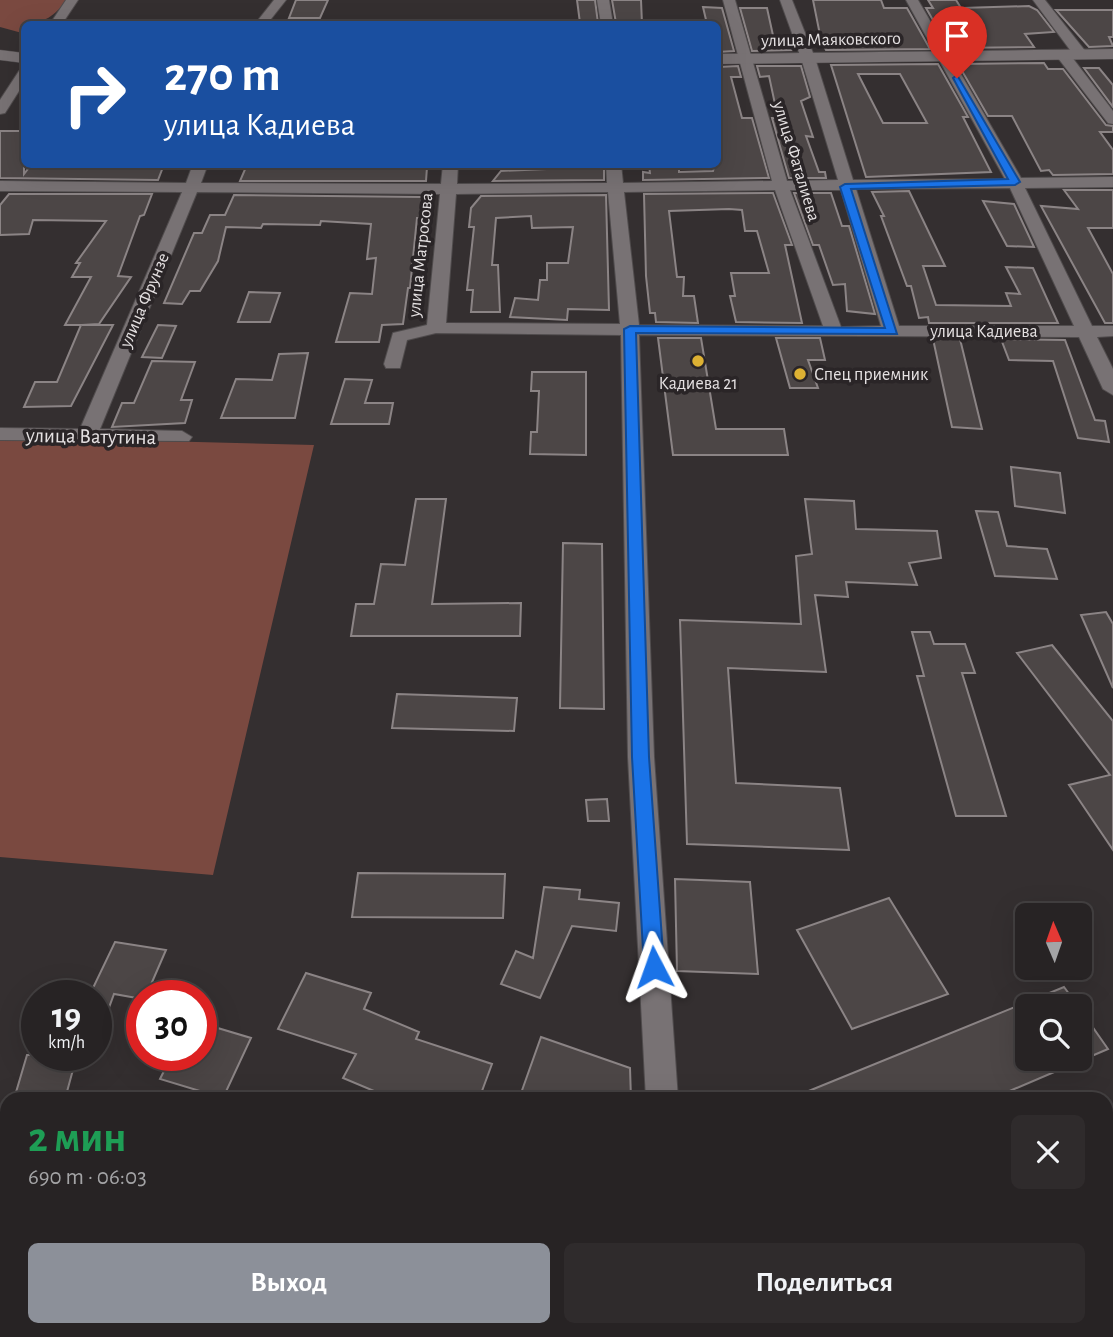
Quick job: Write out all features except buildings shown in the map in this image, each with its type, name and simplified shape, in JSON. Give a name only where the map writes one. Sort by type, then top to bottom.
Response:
[{"type":"street","points":[[59,21],[72,0]]},
{"type":"street","points":[[262,21],[265,13],[276,7],[280,0]]},
{"type":"street","points":[[603,0],[606,21]]},
{"type":"street","name":"улица Фаталиева","points":[[729,0],[748,59],[781,186],[834,332]]},
{"type":"street","points":[[786,0],[808,58],[845,187],[892,332]]},
{"type":"street","points":[[912,0],[1015,182],[1083,331],[1113,389]]},
{"type":"street","points":[[1039,0],[1081,55]]},
{"type":"street","name":"улица Маяковского","points":[[721,59],[1113,54]]},
{"type":"street","points":[[0,55],[21,58]]},
{"type":"street","points":[[1063,55],[1113,120]]},
{"type":"street","points":[[0,110],[21,78]]},
{"type":"street","name":"улица Фрунзе","points":[[87,436],[199,168]]},
{"type":"street","name":"улица Матросова","points":[[393,364],[399,337],[436,327],[450,168]]},
{"type":"street","points":[[0,186],[447,189],[613,176],[845,187],[1113,181]]},
{"type":"street","points":[[613,176],[630,329],[641,757],[662,1092]]},
{"type":"street","name":"улица Кадиева","points":[[436,327],[834,332],[1113,331]]},
{"type":"street","name":"улица Ватутина","points":[[0,434],[182,438]]},
{"type":"shaded area","points":[[0,0],[67,0],[48,18],[21,21],[21,33],[0,27]]},
{"type":"shaded area","points":[[0,437],[314,445],[213,875],[0,857]]},
{"type":"place","name":"Кадиева 21","points":[[698,361]]},
{"type":"place","name":"Спец приемник","points":[[800,374]]},
{"type":"route","points":[[654,967],[641,757],[630,329],[892,332],[845,187],[1015,182],[957,78]]}]
